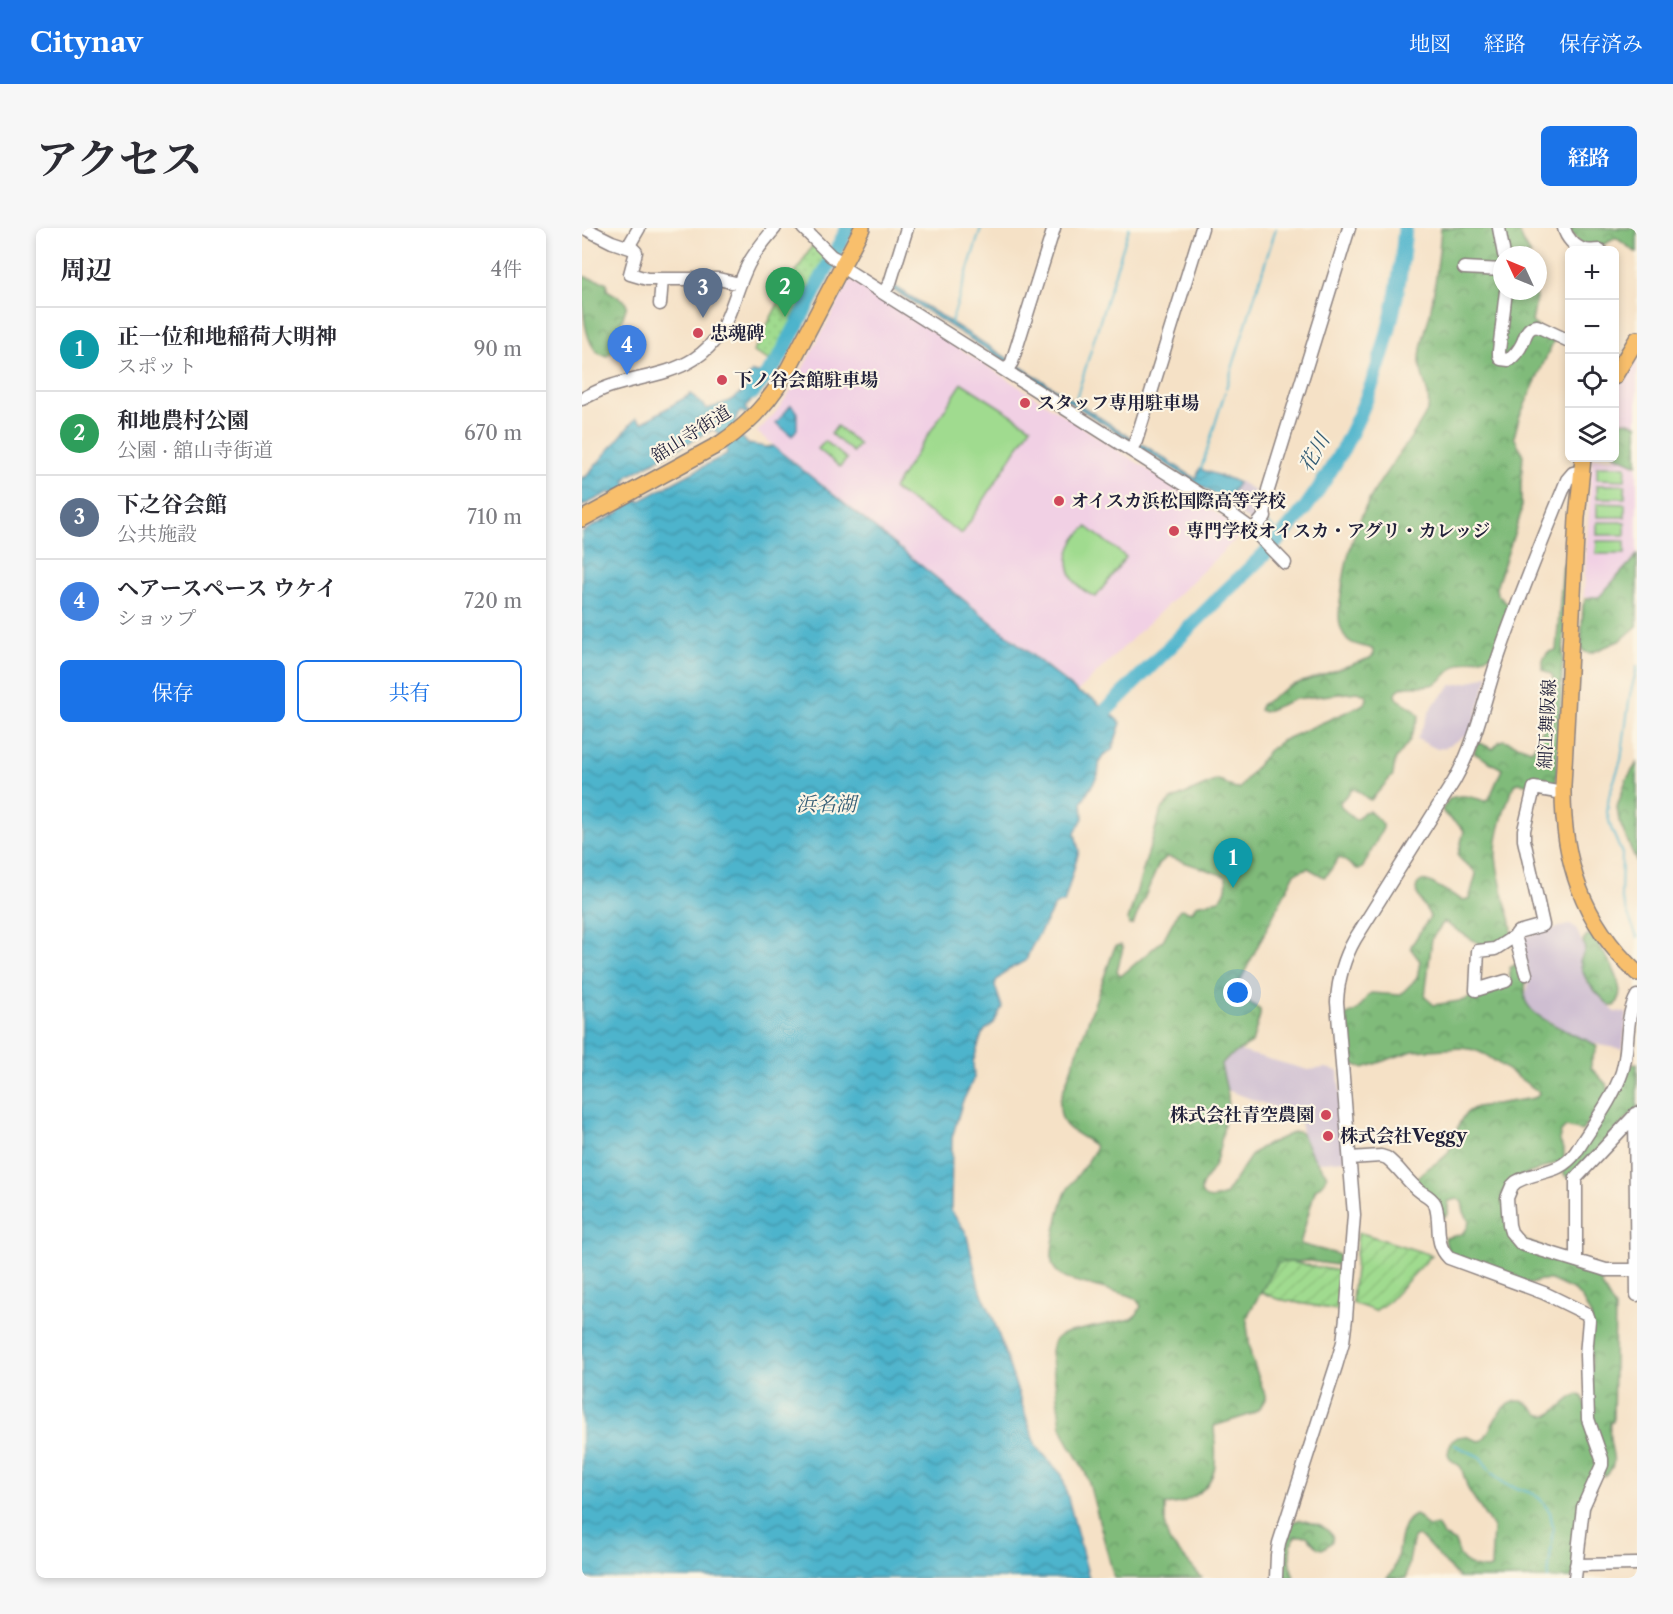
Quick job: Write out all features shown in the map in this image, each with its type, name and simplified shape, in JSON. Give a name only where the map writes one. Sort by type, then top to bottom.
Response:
[{"type":"main road","name":"舘山寺街道","points":[[582,519],[723,442],[765,404],[778,385],[839,261],[862,228]]},
{"type":"main road","points":[[1619,365],[1637,339]]},
{"type":"main road","name":"細江舞阪線","points":[[1582,465],[1577,518],[1563,793],[1564,826],[1574,877],[1581,894],[1602,933],[1637,973]]},
{"type":"street","points":[[584,228],[636,252],[630,274],[643,278],[718,279],[740,284]]},
{"type":"street","points":[[627,247],[639,228]]},
{"type":"street","points":[[582,399],[610,386],[669,371],[688,363],[704,352],[720,333],[754,255],[776,228]]},
{"type":"street","points":[[802,228],[839,261],[884,292],[1254,531],[1285,563]]},
{"type":"street","points":[[884,292],[890,283],[907,228]]},
{"type":"street","points":[[1006,371],[1012,362],[1054,228]]},
{"type":"street","points":[[1130,450],[1136,441],[1202,228]]},
{"type":"street","points":[[1254,531],[1265,516],[1268,490],[1349,228]]},
{"type":"street","points":[[1499,228],[1502,246]]},
{"type":"street","points":[[1564,228],[1567,237],[1577,246]]},
{"type":"street","points":[[1464,268],[1493,270]]},
{"type":"street","points":[[660,304],[662,279]]},
{"type":"street","points":[[1505,300],[1499,351],[1501,359],[1509,360],[1512,357],[1520,347],[1529,328],[1533,326],[1565,339]]},
{"type":"street","points":[[1276,1578],[1279,1543],[1336,1366],[1345,1330],[1354,1226],[1337,1002],[1339,976],[1355,939],[1465,760],[1501,649],[1567,480],[1582,465]]},
{"type":"street","points":[[1506,981],[1476,990],[1478,951],[1495,949],[1518,932],[1543,925],[1524,835],[1534,788],[1563,793]]},
{"type":"street","points":[[1515,936],[1526,974]]},
{"type":"street","points":[[1637,996],[1632,1004],[1625,1060],[1619,1081],[1576,1152],[1562,1166],[1516,1182],[1508,1198],[1509,1225],[1515,1239],[1528,1247],[1606,1270],[1637,1270]]},
{"type":"street","points":[[1576,1261],[1576,1178],[1636,1113]]},
{"type":"street","points":[[1636,1113],[1637,1295]]},
{"type":"street","points":[[1350,1158],[1381,1156],[1387,1158],[1416,1189],[1432,1200],[1437,1211],[1440,1244],[1449,1258],[1544,1293],[1587,1314],[1588,1419],[1602,1465],[1583,1507],[1575,1578]]},
{"type":"street","points":[[1576,1565],[1637,1564]]},
{"type":"shaded area","points":[[851,279],[1242,530],[1242,533],[1078,691],[757,432],[790,392]]},
{"type":"shaded area","points":[[1637,353],[1637,424],[1624,421],[1619,423],[1619,385]]},
{"type":"shaded area","points":[[1619,457],[1637,465],[1637,555],[1599,597],[1584,597],[1592,462],[1619,462]]},
{"type":"shaded area","points":[[1239,481],[1262,496],[1259,518],[1254,523],[1224,505]]},
{"type":"shaded area","points":[[1489,674],[1470,736],[1467,735],[1444,748],[1437,749],[1417,739],[1432,706],[1452,685],[1470,682]]},
{"type":"shaded area","points":[[1568,925],[1576,928],[1584,947],[1580,958],[1586,981],[1615,1012],[1627,1013],[1623,1049],[1599,1045],[1576,1036],[1534,1013],[1525,1000],[1529,977],[1518,938]]},
{"type":"shaded area","points":[[1240,1051],[1308,1070],[1326,1068],[1338,1071],[1346,1160],[1318,1161],[1312,1155],[1302,1135],[1300,1117],[1227,1090],[1221,1065],[1227,1058]]},
{"type":"green space","points":[[1441,228],[1518,228],[1525,246],[1493,246],[1493,300],[1536,300],[1532,322],[1554,340],[1519,418],[1514,437],[1523,454],[1521,513],[1496,588],[1497,594],[1510,607],[1495,652],[1456,666],[1434,684],[1403,687],[1395,694],[1396,698],[1414,709],[1419,716],[1409,742],[1395,760],[1393,775],[1371,800],[1353,789],[1340,802],[1341,807],[1354,819],[1369,811],[1383,824],[1363,867],[1357,869],[1339,857],[1324,877],[1308,868],[1295,873],[1237,987],[1238,994],[1260,1010],[1260,1015],[1252,1043],[1227,1058],[1221,1065],[1228,1101],[1219,1151],[1214,1166],[1202,1185],[1202,1195],[1212,1199],[1225,1195],[1252,1154],[1294,1132],[1299,1132],[1327,1175],[1324,1182],[1315,1190],[1300,1244],[1337,1254],[1343,1259],[1336,1265],[1309,1261],[1278,1263],[1250,1311],[1247,1325],[1251,1356],[1265,1399],[1260,1408],[1252,1414],[1214,1426],[1216,1455],[1210,1481],[1188,1500],[1165,1505],[1165,1527],[1169,1541],[1202,1578],[1114,1578],[1088,1479],[1061,1426],[1051,1352],[1053,1342],[1065,1333],[1131,1319],[1141,1306],[1136,1299],[1128,1295],[1067,1279],[1053,1266],[1053,1241],[1066,1192],[1095,1149],[1094,1145],[1065,1123],[1060,1110],[1060,1100],[1116,946],[1121,945],[1123,948],[1117,971],[1122,975],[1163,940],[1179,910],[1192,912],[1196,905],[1219,900],[1226,889],[1225,876],[1167,857],[1159,864],[1133,924],[1129,925],[1128,920],[1161,810],[1171,800],[1217,780],[1235,789],[1240,788],[1268,751],[1281,741],[1360,706],[1367,699],[1366,695],[1357,692],[1295,699],[1264,712],[1259,710],[1261,705],[1288,687],[1370,658],[1374,654],[1372,649],[1350,642],[1341,629],[1339,612],[1343,581],[1352,541],[1368,502],[1428,409],[1429,403],[1420,356],[1430,315]]},
{"type":"green space","points":[[1567,228],[1637,228],[1637,253],[1616,238],[1603,245],[1583,246]]},
{"type":"green space","points":[[814,243],[830,258],[774,363],[753,352],[789,283]]},
{"type":"green space","points":[[582,276],[607,283],[607,290],[624,300],[627,305],[619,330],[620,345],[607,356],[599,353],[588,336],[583,311]]},
{"type":"green space","points":[[962,383],[1031,427],[962,534],[893,489]]},
{"type":"green space","points":[[1624,421],[1637,424],[1637,465],[1619,457],[1619,423]]},
{"type":"green space","points":[[837,426],[859,444],[853,452],[831,434]]},
{"type":"green space","points":[[825,441],[847,459],[840,467],[818,449]]},
{"type":"green space","points":[[1597,466],[1626,466],[1625,480],[1597,479]]},
{"type":"green space","points":[[1597,485],[1625,485],[1625,498],[1597,498]]},
{"type":"green space","points":[[1597,503],[1625,504],[1625,517],[1597,517]]},
{"type":"green space","points":[[1597,522],[1625,522],[1625,535],[1597,535]]},
{"type":"green space","points":[[1087,527],[1126,557],[1096,597],[1076,584],[1068,565],[1072,545]]},
{"type":"green space","points":[[1597,541],[1625,541],[1625,554],[1596,554]]},
{"type":"green space","points":[[1637,555],[1637,626],[1621,640],[1591,653],[1584,652],[1581,646],[1583,605],[1586,599],[1599,597]]},
{"type":"green space","points":[[1568,564],[1556,784],[1548,788],[1515,784],[1497,840],[1497,866],[1511,920],[1511,934],[1499,944],[1481,945],[1444,922],[1432,938],[1425,997],[1434,1005],[1465,1000],[1510,981],[1510,968],[1516,964],[1520,966],[1524,974],[1525,1000],[1532,1010],[1549,1022],[1597,1047],[1591,1068],[1606,1084],[1609,1091],[1582,1131],[1566,1127],[1561,1132],[1559,1139],[1564,1151],[1564,1160],[1514,1179],[1508,1233],[1600,1273],[1602,1286],[1615,1308],[1613,1422],[1610,1422],[1614,1458],[1610,1472],[1605,1476],[1592,1423],[1591,1316],[1582,1299],[1575,1291],[1551,1280],[1540,1280],[1531,1284],[1447,1252],[1445,1238],[1461,1234],[1468,1226],[1469,1221],[1462,1202],[1458,1199],[1449,1201],[1448,1214],[1444,1217],[1416,1182],[1425,1170],[1447,1154],[1464,1115],[1477,1107],[1534,1098],[1539,1092],[1486,1055],[1462,1048],[1413,1051],[1363,1068],[1347,1059],[1343,1017],[1357,1010],[1371,993],[1400,995],[1417,978],[1420,961],[1411,946],[1430,917],[1417,894],[1417,885],[1420,882],[1424,880],[1430,882],[1462,900],[1470,896],[1476,874],[1458,855],[1464,831],[1442,810],[1448,800],[1459,796],[1485,801],[1489,799],[1502,769],[1474,753],[1477,743],[1493,749],[1504,740],[1531,750],[1548,724],[1553,677],[1543,670],[1543,660],[1548,652],[1556,650],[1563,566]]},
{"type":"green space","points":[[1637,763],[1637,863],[1619,821],[1617,807],[1626,780]]},
{"type":"green space","points":[[1587,935],[1597,942],[1617,977],[1620,993],[1615,1006],[1611,1006],[1597,993],[1584,974],[1580,961],[1585,950],[1583,941]]},
{"type":"green space","points":[[1637,1063],[1637,1108],[1572,1176],[1566,1177],[1564,1170],[1628,1068]]},
{"type":"green space","points":[[1358,1232],[1432,1255],[1389,1301],[1375,1311],[1352,1303]]},
{"type":"green space","points":[[1290,1262],[1346,1272],[1343,1311],[1277,1299],[1261,1292],[1278,1263]]},
{"type":"green space","points":[[1578,1394],[1583,1397],[1599,1459],[1572,1578],[1459,1578],[1419,1536],[1413,1541],[1406,1578],[1387,1578],[1396,1563],[1403,1527],[1415,1515],[1428,1527],[1437,1525],[1444,1536],[1455,1542],[1465,1562],[1480,1568],[1491,1568],[1493,1528],[1468,1489],[1461,1467],[1450,1459],[1448,1454],[1452,1441],[1465,1436],[1479,1441],[1483,1440],[1502,1409],[1514,1402],[1525,1402],[1544,1416],[1552,1413]]},
{"type":"green space","points":[[1298,1520],[1320,1526],[1331,1534],[1333,1539],[1322,1549],[1318,1548],[1307,1536],[1295,1536],[1290,1557],[1294,1578],[1285,1578],[1282,1564],[1283,1550],[1291,1523]]},
{"type":"water","points":[[894,286],[1010,360],[1006,362],[892,289]]},
{"type":"water","points":[[1015,363],[1133,439],[1131,441],[1014,367]]},
{"type":"water","name":"浜名湖","points":[[752,372],[758,373],[767,381],[745,408],[748,412],[746,414],[741,411],[737,415],[736,428],[748,444],[773,446],[1079,693],[1092,698],[1121,723],[1112,750],[1103,755],[1100,760],[1098,775],[1082,802],[1083,818],[1075,833],[1079,851],[1064,903],[1058,903],[1054,907],[1026,961],[1009,969],[996,981],[995,986],[1002,1007],[994,1023],[982,1034],[973,1062],[974,1078],[962,1103],[952,1138],[951,1211],[966,1232],[979,1287],[993,1318],[1036,1446],[1062,1475],[1089,1578],[582,1578],[582,532],[620,512],[616,496],[610,492],[582,506],[582,478],[585,478],[636,418],[642,423],[691,394],[707,409],[720,405],[736,397],[751,384],[748,377]],"holes":[[[713,429],[724,442],[727,453],[725,455],[640,501],[632,498],[625,481],[628,476]]]},
{"type":"water","points":[[791,405],[797,411],[797,429],[792,436],[776,423]]},
{"type":"water","points":[[1139,442],[1196,479],[1200,468],[1238,483],[1226,502],[1138,446]]},
{"type":"waterway","points":[[752,393],[778,361],[848,228]]},
{"type":"waterway","points":[[951,323],[981,228]]},
{"type":"waterway","points":[[1092,346],[1129,228]]},
{"type":"waterway","points":[[1226,388],[1276,228]]},
{"type":"waterway","name":"花川","points":[[1092,724],[1276,542],[1306,507],[1327,475],[1346,443],[1375,375],[1395,303],[1405,228]]},
{"type":"waterway","points":[[1075,402],[1091,350]]},
{"type":"waterway","points":[[1201,469],[1225,392]]},
{"type":"waterway","points":[[1266,521],[1281,536]]},
{"type":"waterway","points":[[1637,667],[1630,695],[1621,760],[1609,796],[1607,812],[1622,854],[1621,897],[1637,937]]},
{"type":"waterway","points":[[1455,1445],[1480,1457],[1492,1473],[1505,1484],[1534,1494],[1550,1512],[1553,1528],[1548,1578]]},
{"type":"place","name":"和地農村公園","points":[[785,317]]},
{"type":"place","name":"下之谷会館","points":[[703,318]]},
{"type":"place","name":"忠魂碑","points":[[698,333]]},
{"type":"place","name":"ヘアースペース ウケイ","points":[[627,375]]},
{"type":"place","name":"下ノ谷会館駐車場","points":[[722,380]]},
{"type":"place","name":"スタッフ専用駐車場","points":[[1025,403]]},
{"type":"place","name":"オイスカ浜松国際高等学校","points":[[1059,501]]},
{"type":"place","name":"専門学校オイスカ・アグリ・カレッジ","points":[[1174,531]]},
{"type":"place","name":"正一位和地稲荷大明神","points":[[1233,888]]},
{"type":"place","name":"株式会社青空農園","points":[[1326,1115]]},
{"type":"place","name":"株式会社Veggy","points":[[1328,1136]]}]
